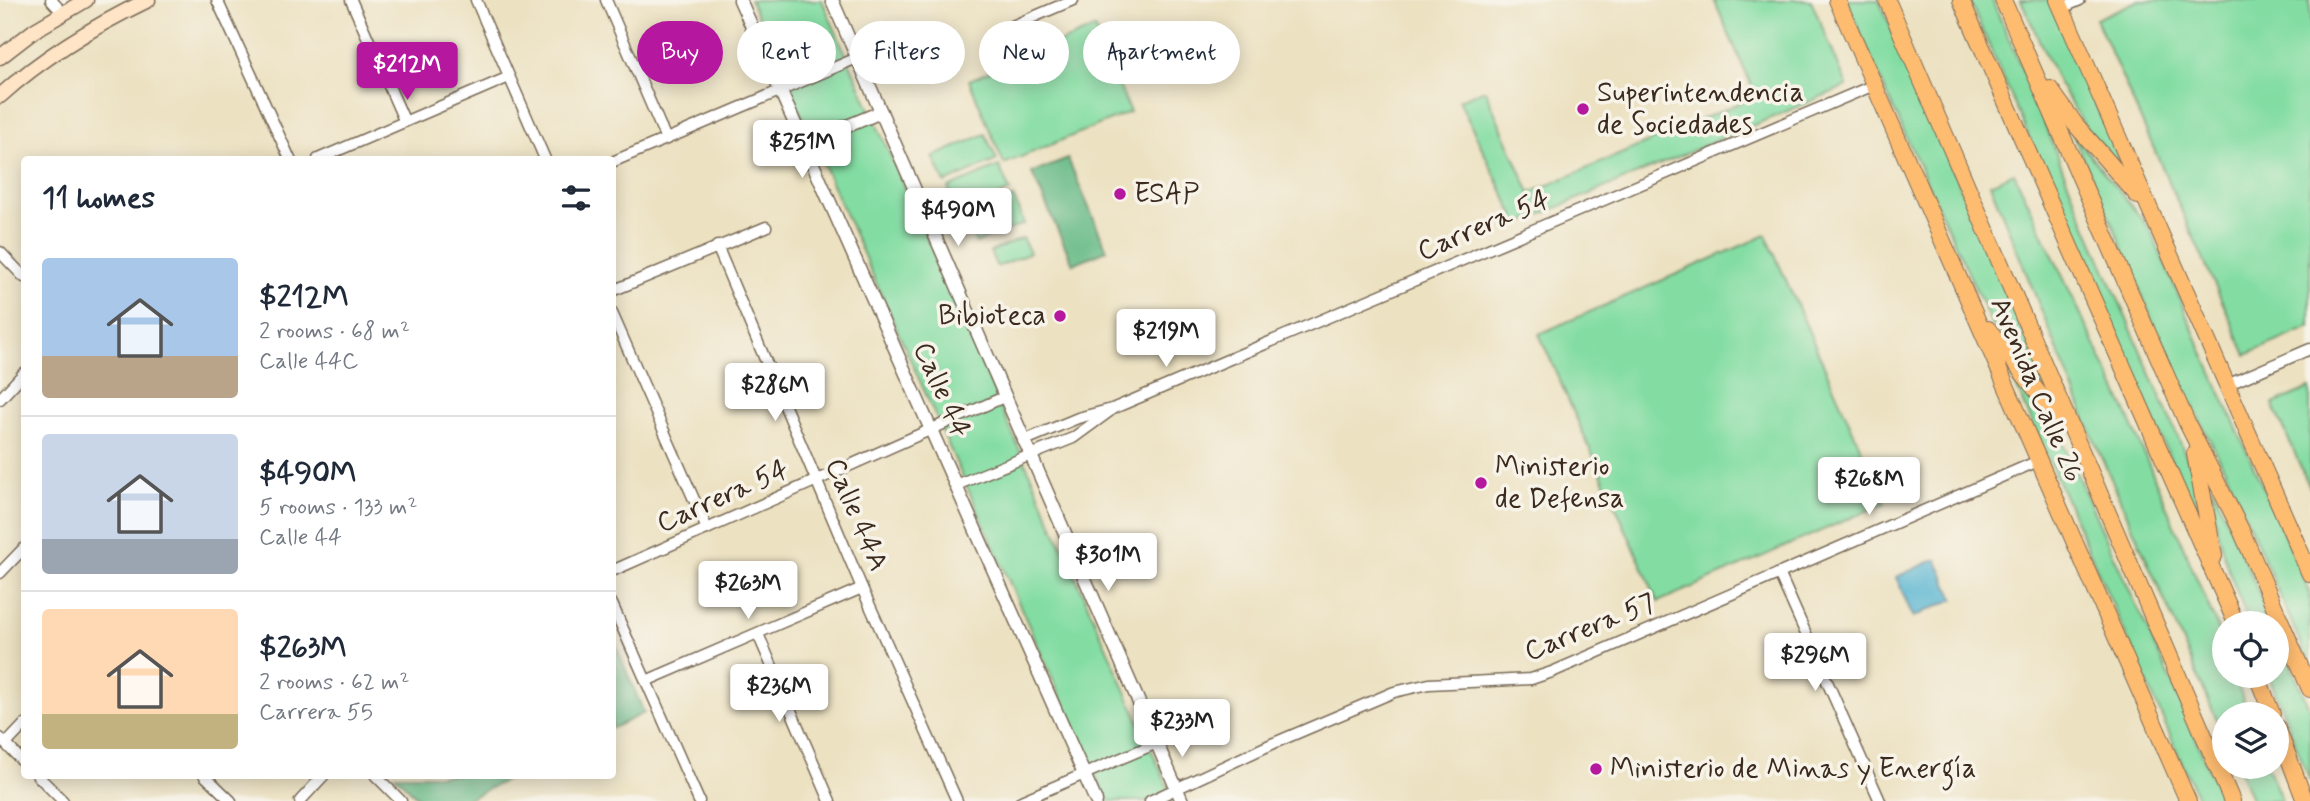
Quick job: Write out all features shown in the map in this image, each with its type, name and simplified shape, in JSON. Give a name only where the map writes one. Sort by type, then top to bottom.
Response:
[{"type":"main road","points":[[0,57],[62,13],[86,0]]},
{"type":"main road","points":[[0,96],[89,31],[148,0]]},
{"type":"main road","name":"Avenida Calle 26","points":[[1837,0],[2188,801]]},
{"type":"main road","name":"Avenida Calle 26","points":[[1887,0],[2232,801]]},
{"type":"main road","points":[[1961,0],[2231,611]]},
{"type":"main road","points":[[2003,0],[2187,423],[2241,530],[2310,689]]},
{"type":"main road","points":[[2060,4],[2310,574]]},
{"type":"main road","points":[[2027,55],[2075,124],[2153,215]]},
{"type":"main road","points":[[1973,311],[2030,381],[2081,451]]},
{"type":"main road","points":[[2187,423],[2200,476],[2221,589]]},
{"type":"main road","points":[[2289,759],[2305,801]]},
{"type":"street","points":[[51,0],[62,13]]},
{"type":"street","points":[[217,0],[289,156]]},
{"type":"street","points":[[351,0],[404,120]]},
{"type":"street","points":[[476,0],[544,156]]},
{"type":"street","points":[[606,0],[666,139]]},
{"type":"street","name":"Calle 44","points":[[740,0],[1096,801]]},
{"type":"street","name":"Calle 44","points":[[832,0],[850,42]]},
{"type":"street","points":[[1022,21],[1073,0]]},
{"type":"street","points":[[2060,4],[2080,0]]},
{"type":"street","points":[[616,160],[850,61]]},
{"type":"street","points":[[325,156],[509,76]]},
{"type":"street","name":"Calle 44","points":[[869,84],[1179,795]]},
{"type":"street","name":"Carrera 54","points":[[1023,441],[1078,418],[1112,409],[1874,85]]},
{"type":"street","points":[[804,144],[881,112]]},
{"type":"street","points":[[616,289],[766,227]]},
{"type":"street","name":"Calle 44A","points":[[717,246],[862,588],[957,801]]},
{"type":"street","points":[[0,252],[21,274]]},
{"type":"street","points":[[616,322],[707,529]]},
{"type":"street","points":[[2227,385],[2310,349]]},
{"type":"street","points":[[0,399],[21,376]]},
{"type":"street","name":"Carrera 54","points":[[616,569],[1004,397]]},
{"type":"street","name":"Carrera 54","points":[[956,485],[1073,438],[1112,409]]},
{"type":"street","name":"Carrera 57","points":[[1150,801],[1179,795],[1274,743],[1394,692],[1429,684],[1531,679],[1541,676],[2038,461]]},
{"type":"street","points":[[0,573],[21,551]]},
{"type":"street","points":[[1779,573],[1880,801]]},
{"type":"street","points":[[646,681],[862,588]]},
{"type":"street","points":[[616,613],[699,801]]},
{"type":"street","points":[[758,634],[830,801]]},
{"type":"street","points":[[21,727],[3,741],[21,760]]},
{"type":"street","points":[[1021,801],[1157,743]]},
{"type":"street","points":[[41,779],[62,801]]},
{"type":"street","points":[[208,779],[231,801]]},
{"type":"street","points":[[300,801],[320,779]]},
{"type":"street","points":[[378,779],[401,801]]},
{"type":"green space","points":[[750,0],[822,0],[831,21],[759,21]]},
{"type":"green space","points":[[1714,0],[1811,0],[1847,86],[1518,224],[1459,100],[1485,90],[1530,193],[1756,96]]},
{"type":"green space","points":[[1846,0],[1879,0],[2050,394],[1992,325]]},
{"type":"green space","points":[[1969,0],[1992,0],[2193,472],[2199,524]]},
{"type":"green space","points":[[2021,0],[2049,0],[2124,169],[2086,128],[2058,82]]},
{"type":"green space","points":[[2139,0],[2310,0],[2310,327],[2246,355],[2096,19]]},
{"type":"green space","points":[[836,32],[850,64],[850,84],[859,84],[1174,801],[1107,801],[787,84],[836,84]]},
{"type":"green space","points":[[1083,33],[1083,84],[1118,84],[1130,112],[1004,164],[969,80],[979,76],[979,84],[1069,84],[1069,39]]},
{"type":"green space","points":[[2072,133],[2150,229],[2310,593],[2310,665],[2289,611],[2287,611],[2231,482],[2166,353]]},
{"type":"green space","points":[[985,134],[997,160],[945,183],[933,157]]},
{"type":"green space","points":[[1068,159],[1107,250],[1073,264],[1032,173]]},
{"type":"green space","points":[[999,166],[1010,191],[959,213],[948,188]]},
{"type":"green space","points":[[2014,173],[2127,413],[2212,615],[2212,688],[2239,688],[2244,702],[2212,702],[2212,709],[2095,442],[1990,184]]},
{"type":"green space","points":[[1014,198],[1024,224],[976,243],[966,216]]},
{"type":"green space","points":[[1766,235],[1885,503],[1658,602],[1539,334]]},
{"type":"green space","points":[[1022,238],[1030,253],[997,267],[990,252]]},
{"type":"green space","points":[[2007,365],[2048,411],[2183,708],[2222,801],[2199,801]]},
{"type":"green space","points":[[2310,388],[2310,488],[2273,404]]},
{"type":"green space","points":[[2212,486],[2267,611],[2244,611],[2219,539]]},
{"type":"green space","points":[[616,646],[644,713],[616,726]]},
{"type":"green space","points":[[2289,662],[2310,710],[2310,781],[2289,727],[2289,702],[2279,702],[2274,688],[2289,688]]},
{"type":"green space","points":[[399,779],[508,779],[464,801],[421,801]]},
{"type":"green space","points":[[2243,779],[2273,779],[2282,801],[2252,801]]},
{"type":"water","points":[[1936,559],[1954,599],[1913,617],[1896,577]]},
{"type":"place","name":"Superintendencia de Sociedades","points":[[1583,109]]},
{"type":"place","name":"ESAP","points":[[1120,194]]},
{"type":"place","name":"Bibioteca","points":[[1060,316]]},
{"type":"place","name":"Ministerio de Defensa","points":[[1481,483]]},
{"type":"place","name":"Ministerio de Minas y Energía","points":[[1596,769]]}]
